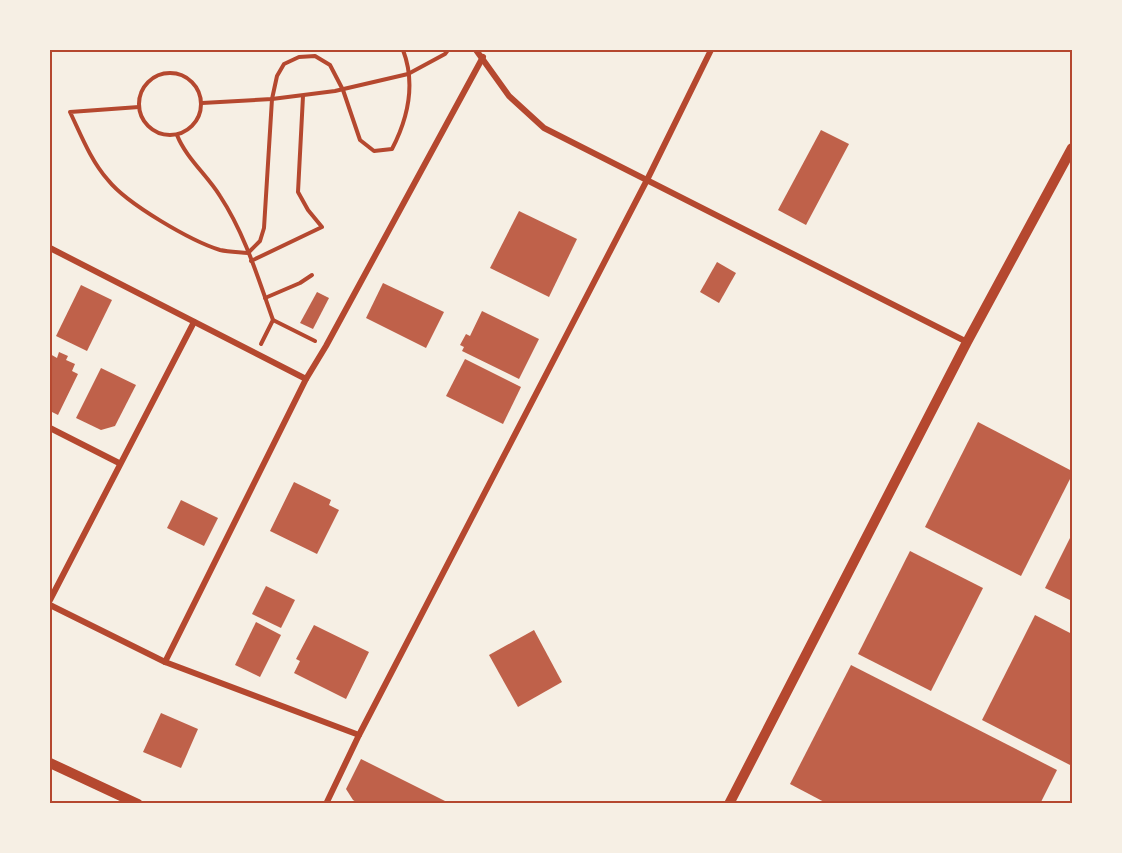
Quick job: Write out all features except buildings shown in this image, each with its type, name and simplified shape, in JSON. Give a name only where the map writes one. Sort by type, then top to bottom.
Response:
[{"type":"street","points":[[476,50],[509,96],[544,128],[967,342]]},
{"type":"street","points":[[326,804],[359,735],[647,180],[711,50]]},
{"type":"street","points":[[165,662],[306,379],[483,57]]},
{"type":"street","points":[[729,804],[967,342],[1072,148]]},
{"type":"street","points":[[50,248],[306,379]]},
{"type":"street","points":[[50,600],[194,322]]},
{"type":"street","points":[[50,428],[119,463]]},
{"type":"street","points":[[50,606],[165,662],[359,735]]},
{"type":"street","points":[[50,763],[138,804]]},
{"type":"path","points":[[248,253],[260,241],[264,228],[272,99],[277,76],[284,64],[299,57],[315,56],[330,65],[343,90],[360,140],[374,151],[392,149],[402,131],[410,103],[407,61],[403,50]]},
{"type":"path","points":[[202,103],[272,99],[343,90],[408,74],[445,54],[447,50]]},
{"type":"path","points":[[173,73],[191,80],[198,88],[202,103],[200,117],[194,125],[177,135],[167,136],[150,128],[143,121],[139,107],[141,92],[154,77],[173,73]]},
{"type":"path","points":[[251,261],[322,227],[308,210],[298,192],[303,96]]},
{"type":"path","points":[[139,107],[70,112],[87,148],[107,180],[123,196],[156,218],[221,250],[248,253]]},
{"type":"path","points":[[177,135],[182,147],[220,195],[238,226],[273,320],[326,346]]},
{"type":"path","points":[[265,298],[300,283],[312,275]]},
{"type":"path","points":[[256,353],[273,320]]}]
